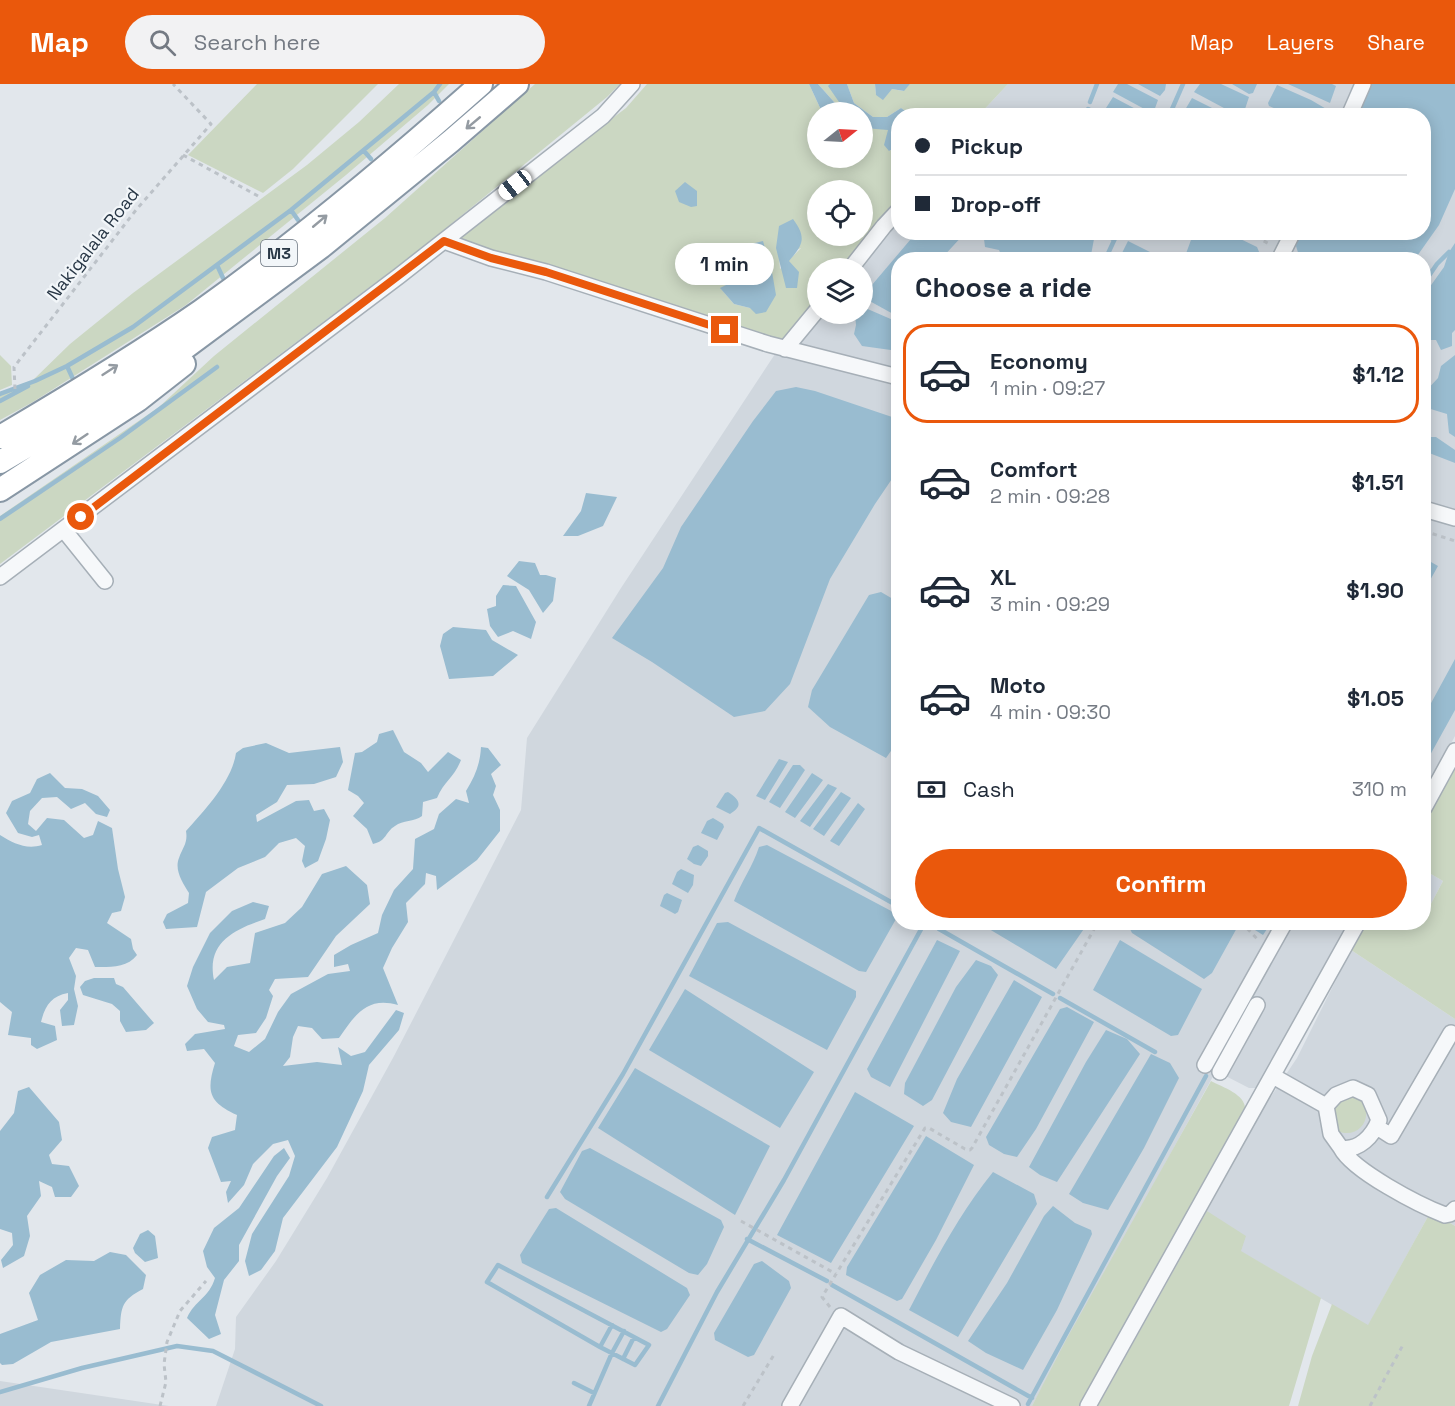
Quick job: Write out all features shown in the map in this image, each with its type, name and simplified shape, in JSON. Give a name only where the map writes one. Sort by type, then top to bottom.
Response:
[{"type":"highway","name":"M3","points":[[0,437],[106,374],[227,292],[298,240],[421,138],[481,84]]},
{"type":"highway","name":"M3","points":[[0,462],[78,416],[186,347],[321,247],[517,84]]},
{"type":"highway","points":[[0,490],[138,400],[311,265],[321,247]]},
{"type":"street","points":[[0,578],[444,241],[603,116],[632,84]]},
{"type":"street","points":[[1352,108],[1363,84]]},
{"type":"street","points":[[858,258],[891,219]]},
{"type":"street","points":[[444,241],[491,258],[546,272],[785,349],[891,375]]},
{"type":"street","points":[[785,349],[807,322]]},
{"type":"street","points":[[1431,511],[1455,518]]},
{"type":"street","points":[[63,530],[105,581]]},
{"type":"street","points":[[1431,795],[1455,751]]},
{"type":"street","points":[[1205,1065],[1281,930]]},
{"type":"street","points":[[1088,1406],[1353,930]]},
{"type":"street","points":[[1220,1072],[1257,1005]]},
{"type":"street","points":[[1377,1127],[1391,1136],[1451,1033]]},
{"type":"street","points":[[1274,1076],[1326,1106],[1331,1134],[1350,1161],[1404,1195],[1445,1215],[1455,1209]]},
{"type":"street","points":[[1326,1106],[1336,1095],[1353,1088],[1368,1095],[1379,1120],[1370,1138],[1348,1149],[1341,1148]]},
{"type":"street","points":[[790,1406],[841,1316],[899,1352],[1012,1406]]},
{"type":"path","name":"Nakigalala Road","points":[[15,389],[14,367],[136,210],[211,124],[173,84]]},
{"type":"path","points":[[183,154],[258,196]]},
{"type":"path","points":[[1259,240],[1276,252]]},
{"type":"path","points":[[1431,533],[1455,541]]},
{"type":"path","points":[[841,1316],[822,1298],[925,1128],[929,1128],[965,1149],[972,1148],[1094,930]]},
{"type":"path","points":[[1249,930],[1263,944]]},
{"type":"path","points":[[741,1221],[836,1274]]},
{"type":"path","points":[[160,1406],[166,1382],[164,1364],[167,1342],[180,1311],[206,1281]]},
{"type":"path","points":[[1370,1406],[1404,1343]]},
{"type":"path","points":[[743,1406],[775,1353]]},
{"type":"shaded area","points":[[1008,84],[1455,84],[1455,736],[1431,781],[1431,252],[891,252],[891,930],[1347,930],[1256,1088],[1249,1088],[1216,1071],[1032,1406],[216,1406],[235,1349],[236,1317],[276,1261],[327,1178],[394,1056],[521,810],[527,738],[621,588],[777,351],[807,313],[807,324],[873,324],[873,258],[850,258],[859,246],[873,246],[873,228],[891,206],[891,240],[1431,240],[1431,108],[986,108]]},
{"type":"shaded area","points":[[1431,874],[1443,881],[1431,904]]},
{"type":"shaded area","points":[[1351,950],[1455,1019],[1455,1226],[1431,1211],[1368,1326],[1240,1251],[1207,1211],[1264,1107],[1297,1058]]},
{"type":"shaded area","points":[[0,1381],[169,1406],[0,1406]]},
{"type":"green space","points":[[257,84],[378,84],[293,169],[263,193],[188,155]]},
{"type":"green space","points":[[399,84],[449,84],[428,105],[346,175],[186,305],[33,402],[0,420],[0,393],[31,382],[70,344],[133,293],[307,165],[359,122]]},
{"type":"green space","points":[[535,84],[620,84],[423,247],[0,564],[0,516],[159,407],[214,356],[385,218]]},
{"type":"green space","points":[[647,84],[809,84],[817,102],[807,102],[807,168],[873,168],[873,128],[888,129],[889,151],[891,150],[891,206],[873,228],[873,180],[807,180],[807,246],[859,246],[850,258],[807,258],[807,313],[785,342],[461,242],[462,237],[499,204],[626,108]],"holes":[[[801,248],[780,269],[779,257]],[[741,261],[762,273],[750,308],[734,304],[721,289],[728,284]]]},
{"type":"green space","points":[[818,84],[830,84],[829,86],[841,102],[834,102]]},
{"type":"green space","points":[[847,84],[875,84],[876,95],[892,89],[903,91],[910,84],[1008,84],[986,108],[891,108],[891,114],[887,117],[873,117],[873,102],[854,102]]},
{"type":"green space","points":[[0,355],[11,366],[12,385],[0,390]]},
{"type":"green space","points":[[1455,765],[1455,1019],[1351,950],[1361,930],[1431,930],[1431,904],[1443,881],[1431,874],[1431,809]]},
{"type":"green space","points":[[1211,1081],[1239,1097],[1245,1106],[1245,1112],[1083,1406],[1032,1406],[1066,1340]]},
{"type":"green space","points":[[1356,1094],[1366,1109],[1364,1123],[1353,1132],[1337,1131],[1333,1107],[1341,1099]]},
{"type":"green space","points":[[1207,1211],[1246,1236],[1241,1251],[1321,1298],[1289,1406],[1098,1406]]},
{"type":"green space","points":[[1431,1211],[1455,1226],[1455,1406],[1298,1406],[1312,1356],[1332,1304],[1368,1325]]},
{"type":"water","points":[[809,84],[818,84],[834,102],[817,102]]},
{"type":"water","points":[[847,84],[854,102],[839,102],[828,86]]},
{"type":"water","points":[[875,84],[910,84],[904,91],[892,89],[883,100],[876,95]]},
{"type":"water","points":[[1118,84],[1127,84],[1158,100],[1155,108],[1143,108],[1113,92]]},
{"type":"water","points":[[1138,84],[1166,84],[1160,96]]},
{"type":"water","points":[[1200,84],[1221,84],[1249,97],[1245,108],[1224,108],[1194,92]]},
{"type":"water","points":[[1232,84],[1257,84],[1253,93],[1249,94]]},
{"type":"water","points":[[1288,84],[1332,84],[1336,86],[1330,103]]},
{"type":"water","points":[[1367,84],[1455,84],[1455,189],[1439,225],[1431,236],[1431,108],[1356,108]]},
{"type":"water","points":[[1277,85],[1325,108],[1274,108],[1268,103]]},
{"type":"water","points":[[1113,97],[1134,108],[1106,108]]},
{"type":"water","points":[[1192,98],[1212,108],[1186,108]]},
{"type":"water","points":[[891,114],[891,150],[889,151],[884,145],[888,130],[873,129],[873,117],[887,117]]},
{"type":"water","points":[[685,182],[697,191],[697,206],[691,207],[679,202],[675,191]]},
{"type":"water","points":[[793,219],[802,236],[798,250],[789,261],[799,272],[797,288],[786,288],[776,248],[779,226]]},
{"type":"water","points":[[910,240],[959,240],[947,252],[900,252]]},
{"type":"water","points":[[984,240],[1094,240],[1092,252],[1000,252],[985,247]]},
{"type":"water","points":[[1191,240],[1242,240],[1257,247],[1259,252],[1187,252]]},
{"type":"water","points":[[1297,240],[1428,240],[1420,252],[1298,252]]},
{"type":"water","points":[[763,241],[767,255],[763,273],[772,272],[776,295],[766,312],[756,314],[750,308],[734,304],[720,288],[728,284],[724,272],[729,261],[741,260],[747,245]]},
{"type":"water","points":[[1128,241],[1150,252],[1122,252]]},
{"type":"water","points":[[1455,243],[1455,330],[1452,333],[1452,346],[1441,350],[1436,340],[1431,340],[1431,285],[1444,267]]},
{"type":"water","points":[[891,262],[891,313],[873,303],[873,284]]},
{"type":"water","points":[[873,311],[891,319],[891,350],[862,346],[854,334],[856,325],[873,324]]},
{"type":"water","points":[[1455,355],[1455,437],[1449,433],[1447,414],[1431,409],[1431,386],[1438,378],[1441,366]]},
{"type":"water","points":[[796,387],[815,391],[891,417],[891,480],[830,579],[790,684],[765,711],[734,717],[612,638],[663,568],[681,527],[776,391]]},
{"type":"water","points":[[1431,437],[1436,437],[1455,450],[1455,463],[1431,454]]},
{"type":"water","points":[[586,493],[617,497],[603,526],[578,536],[563,536],[581,511]]},
{"type":"water","points":[[519,561],[535,563],[540,575],[556,578],[553,601],[543,613],[529,590],[507,576]]},
{"type":"water","points":[[1431,562],[1438,566],[1431,578]]},
{"type":"water","points":[[503,585],[516,586],[536,622],[531,639],[513,631],[498,637],[490,626],[487,609],[496,606],[496,596]]},
{"type":"water","points":[[881,592],[891,598],[891,751],[886,758],[830,727],[808,707],[812,690],[869,595]]},
{"type":"water","points":[[453,627],[486,630],[492,640],[518,655],[493,676],[449,679],[440,646],[443,634]]},
{"type":"water","points":[[1455,659],[1455,710],[1431,753],[1431,703]]},
{"type":"water","points":[[393,730],[404,752],[421,763],[428,772],[448,752],[461,760],[437,798],[423,802],[422,816],[398,824],[381,841],[373,844],[367,829],[353,816],[364,803],[348,790],[355,753],[362,752],[377,742],[379,734]]},
{"type":"water","points":[[266,743],[289,753],[340,747],[343,762],[336,777],[314,784],[287,785],[277,802],[256,815],[257,822],[296,801],[309,800],[314,811],[324,809],[330,820],[318,861],[305,868],[302,861],[305,846],[296,838],[279,843],[265,857],[238,868],[206,892],[197,927],[166,929],[163,922],[167,914],[188,903],[189,893],[178,867],[186,842],[186,831],[223,784],[236,753],[243,748]]},
{"type":"water","points":[[481,747],[488,748],[501,765],[491,774],[496,786],[493,795],[500,810],[500,831],[477,860],[437,890],[436,876],[426,873],[425,884],[406,903],[408,922],[383,968],[398,1005],[378,1003],[370,1005],[357,1015],[339,1038],[322,1039],[312,1028],[298,1026],[293,1037],[290,1057],[283,1066],[317,1062],[342,1065],[338,1047],[351,1056],[365,1052],[396,1010],[404,1013],[399,1030],[369,1065],[363,1091],[337,1147],[283,1218],[275,1251],[261,1270],[249,1276],[245,1261],[252,1234],[289,1176],[295,1156],[288,1140],[273,1144],[253,1164],[244,1185],[228,1203],[226,1192],[231,1181],[221,1182],[208,1148],[212,1137],[235,1130],[237,1115],[220,1105],[212,1095],[211,1082],[215,1063],[204,1049],[187,1051],[185,1044],[195,1034],[225,1029],[224,1025],[208,1022],[197,1009],[187,986],[193,967],[210,933],[232,911],[253,902],[269,906],[265,919],[243,927],[225,939],[219,947],[214,956],[214,980],[227,967],[250,963],[255,933],[285,923],[302,907],[322,874],[346,866],[367,885],[370,904],[336,936],[308,977],[275,979],[269,990],[273,996],[266,1018],[256,1033],[238,1035],[234,1046],[249,1052],[265,1039],[278,1012],[291,994],[328,974],[350,971],[348,964],[334,967],[334,955],[378,933],[382,915],[394,890],[413,869],[415,839],[434,829],[439,814],[456,799],[469,803],[466,791],[476,770]]},
{"type":"water","points":[[779,759],[788,762],[765,800],[756,796]]},
{"type":"water","points":[[793,765],[800,765],[805,770],[780,808],[769,802]]},
{"type":"water","points":[[50,773],[65,788],[82,789],[98,796],[110,810],[107,817],[96,814],[85,803],[71,809],[57,797],[42,798],[30,811],[28,824],[36,831],[47,818],[64,820],[84,838],[93,835],[98,821],[112,828],[125,897],[121,911],[112,913],[107,923],[131,939],[137,955],[123,965],[95,967],[88,950],[76,948],[69,958],[76,976],[74,989],[78,1006],[74,1025],[62,1026],[60,1010],[68,1000],[68,993],[62,994],[53,999],[47,1007],[41,1022],[55,1026],[57,1040],[37,1049],[31,1045],[31,1038],[8,1035],[12,1012],[0,1002],[0,835],[25,846],[42,845],[39,835],[32,837],[18,833],[6,813],[12,801],[30,793],[37,779]]},
{"type":"water","points":[[812,773],[823,780],[795,818],[785,812]]},
{"type":"water","points":[[828,784],[837,788],[810,827],[800,821]]},
{"type":"water","points":[[728,792],[735,797],[738,803],[737,808],[730,814],[716,807]]},
{"type":"water","points":[[841,792],[851,798],[824,836],[813,829]]},
{"type":"water","points":[[858,803],[865,809],[839,846],[830,841]]},
{"type":"water","points":[[713,818],[724,827],[717,840],[701,833],[707,821]]},
{"type":"water","points":[[698,845],[708,851],[708,856],[701,866],[687,859],[693,847]]},
{"type":"water","points":[[767,845],[891,911],[891,928],[866,972],[859,971],[734,901],[759,847]]},
{"type":"water","points":[[681,869],[694,875],[693,885],[688,893],[672,884],[677,872]]},
{"type":"water","points":[[667,893],[682,900],[675,914],[660,906]]},
{"type":"water","points":[[728,922],[856,991],[856,997],[827,1050],[689,976],[717,923]]},
{"type":"water","points":[[991,930],[1083,930],[1056,969]]},
{"type":"water","points":[[1130,930],[1236,930],[1212,973],[1204,979]]},
{"type":"water","points":[[1255,930],[1266,930],[1263,935]]},
{"type":"water","points":[[937,940],[960,951],[890,1087],[871,1077],[867,1069]]},
{"type":"water","points":[[1120,940],[1202,989],[1178,1035],[1171,1036],[1093,990]]},
{"type":"water","points":[[976,960],[991,966],[998,975],[932,1100],[923,1106],[904,1094],[905,1083],[956,987]]},
{"type":"water","points":[[94,978],[114,978],[116,984],[123,987],[154,1023],[146,1030],[126,1032],[120,1021],[120,1011],[112,1004],[83,995],[80,987],[85,981]]},
{"type":"water","points":[[1014,980],[1042,997],[971,1127],[951,1122],[943,1113],[957,1079]]},
{"type":"water","points":[[685,989],[814,1072],[780,1128],[649,1050]]},
{"type":"water","points":[[1067,1007],[1094,1022],[1036,1129],[1017,1157],[1004,1154],[989,1145],[986,1137],[1060,1009]]},
{"type":"water","points":[[1106,1030],[1127,1039],[1140,1054],[1057,1182],[1040,1175],[1029,1167]]},
{"type":"water","points":[[1151,1054],[1170,1063],[1179,1078],[1144,1148],[1108,1210],[1083,1203],[1069,1194]]},
{"type":"water","points":[[635,1068],[770,1146],[735,1215],[598,1128]]},
{"type":"water","points":[[29,1087],[59,1122],[62,1140],[49,1155],[52,1164],[69,1166],[79,1186],[71,1197],[55,1197],[52,1187],[39,1181],[41,1196],[27,1216],[30,1236],[24,1256],[3,1268],[1,1260],[13,1245],[12,1233],[0,1229],[0,1131],[14,1113],[18,1091]]},
{"type":"water","points":[[855,1092],[914,1126],[831,1263],[777,1235]]},
{"type":"water","points":[[926,1136],[974,1165],[936,1240],[902,1299],[897,1301],[846,1275],[847,1267]]},
{"type":"water","points":[[284,1148],[290,1158],[277,1176],[239,1245],[239,1261],[224,1280],[215,1315],[221,1334],[209,1339],[187,1318],[209,1290],[215,1278],[207,1267],[203,1251],[214,1228],[239,1208],[274,1156]]},
{"type":"water","points":[[590,1148],[721,1220],[724,1227],[707,1264],[698,1275],[689,1273],[565,1199],[560,1192],[582,1151]]},
{"type":"water","points":[[993,1172],[1034,1194],[1037,1204],[958,1337],[909,1310],[958,1221]]},
{"type":"water","points":[[1053,1206],[1075,1223],[1091,1230],[1092,1234],[1057,1310],[1023,1370],[986,1353],[968,1341],[1007,1283],[1044,1216]]},
{"type":"water","points":[[556,1208],[687,1288],[690,1295],[667,1329],[661,1332],[522,1263],[520,1255],[549,1209]]},
{"type":"water","points":[[148,1230],[155,1236],[158,1258],[145,1262],[133,1248],[140,1234]]},
{"type":"water","points":[[110,1252],[126,1255],[146,1275],[143,1289],[124,1304],[120,1329],[51,1342],[13,1364],[2,1365],[0,1363],[0,1334],[38,1320],[29,1293],[40,1275],[66,1260],[94,1261]]},
{"type":"water","points":[[762,1261],[789,1281],[791,1288],[754,1355],[748,1357],[715,1340],[714,1333],[754,1264]]},
{"type":"waterway","points":[[0,394],[67,366],[133,327],[291,210],[434,92],[440,84]]},
{"type":"waterway","points":[[1090,102],[1097,84]]},
{"type":"waterway","points":[[1172,108],[1183,84]]},
{"type":"waterway","points":[[434,92],[439,101]]},
{"type":"waterway","points":[[364,151],[371,159]]},
{"type":"waterway","points":[[291,210],[298,220]]},
{"type":"waterway","points":[[1109,252],[1114,240]]},
{"type":"waterway","points":[[1431,273],[1449,252]]},
{"type":"waterway","points":[[217,265],[223,278]]},
{"type":"waterway","points":[[67,366],[73,379]]},
{"type":"waterway","points":[[0,519],[120,438],[217,367]]},
{"type":"waterway","points":[[0,401],[28,386]]},
{"type":"waterway","points":[[547,1197],[623,1074],[759,828],[891,902]]},
{"type":"waterway","points":[[658,1406],[717,1292],[784,1180],[921,930]]},
{"type":"waterway","points":[[941,930],[1053,994]]},
{"type":"waterway","points":[[1060,998],[1155,1052]]},
{"type":"waterway","points":[[1028,1404],[1206,1076]]},
{"type":"waterway","points":[[747,1239],[827,1281]]},
{"type":"waterway","points":[[600,1347],[635,1365],[649,1345],[498,1265],[487,1282],[600,1347],[612,1325]]},
{"type":"waterway","points":[[832,1285],[1032,1398]]},
{"type":"waterway","points":[[589,1406],[624,1331]]},
{"type":"waterway","points":[[623,1359],[634,1337]]},
{"type":"waterway","points":[[0,1392],[82,1368],[177,1346],[213,1351],[321,1406]]},
{"type":"waterway","points":[[574,1383],[594,1393]]},
{"type":"route","points":[[81,517],[444,241],[491,258],[546,272],[725,330]]}]
